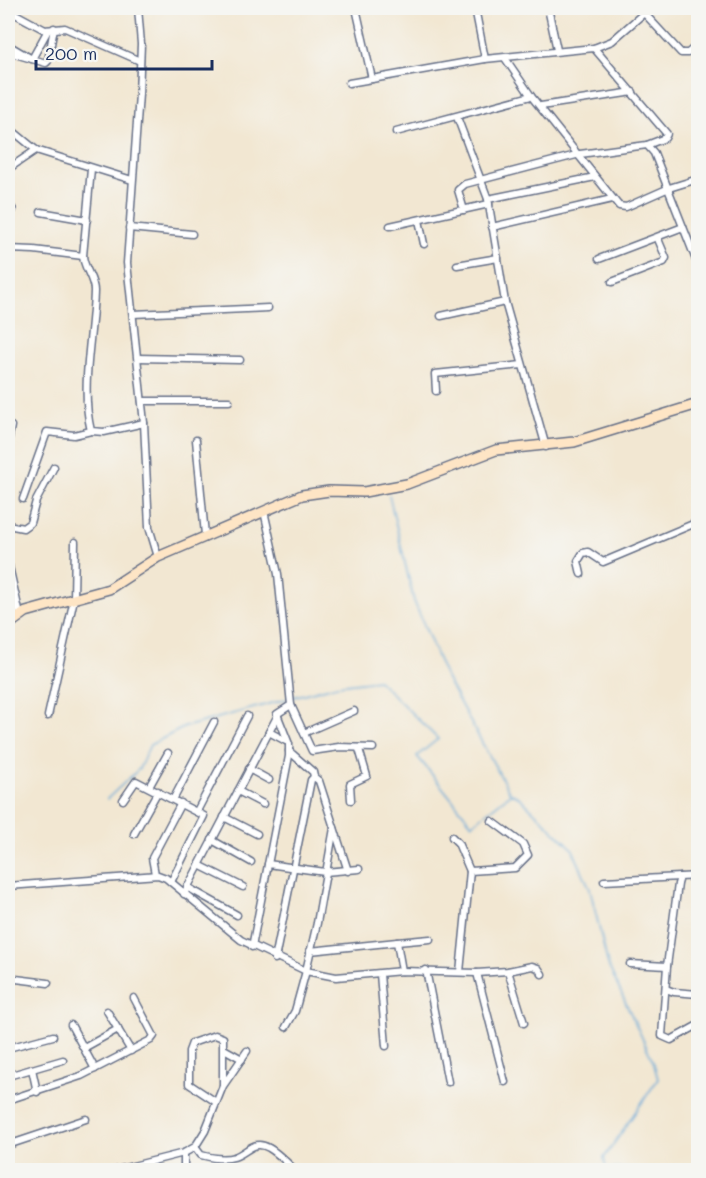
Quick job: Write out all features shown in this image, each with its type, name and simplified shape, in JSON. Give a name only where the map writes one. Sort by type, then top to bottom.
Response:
[{"type":"street","points":[[138,8],[140,61],[127,263],[144,423],[149,527],[158,557]]},
{"type":"street","points":[[356,8],[372,79]]},
{"type":"street","points":[[475,8],[485,59]]},
{"type":"street","points":[[548,8],[557,50]]},
{"type":"street","points":[[8,10],[51,29],[65,28],[140,61]]},
{"type":"street","points":[[349,83],[485,59],[594,48],[612,41],[645,10],[681,53],[688,53],[699,44]]},
{"type":"street","points":[[8,52],[42,63],[48,61],[51,29]]},
{"type":"street","points":[[32,59],[51,29]]},
{"type":"street","points":[[8,45],[32,59]]},
{"type":"street","points":[[464,210],[458,190],[460,186],[580,154],[647,145],[665,138],[667,134],[594,48]]},
{"type":"street","points":[[505,58],[531,96],[580,154],[612,199],[622,208],[669,188],[699,179]]},
{"type":"street","points":[[541,106],[633,92]]},
{"type":"street","points":[[396,132],[531,96]]},
{"type":"street","points":[[457,117],[489,202],[504,302],[546,447]]},
{"type":"street","points":[[8,127],[36,150],[132,180]]},
{"type":"street","points":[[647,145],[654,153],[699,265]]},
{"type":"street","points":[[8,169],[36,150]]},
{"type":"street","points":[[91,431],[88,395],[94,288],[84,265],[83,256],[92,169]]},
{"type":"street","points":[[390,226],[595,177]]},
{"type":"street","points":[[492,227],[612,199]]},
{"type":"street","points":[[8,202],[13,210]]},
{"type":"street","points":[[41,212],[87,220]]},
{"type":"street","points":[[419,220],[424,244]]},
{"type":"street","points":[[600,259],[658,239],[683,227]]},
{"type":"street","points":[[129,228],[192,234]]},
{"type":"street","points":[[612,282],[664,262],[666,258],[658,239]]},
{"type":"street","points":[[8,249],[83,256]]},
{"type":"street","points":[[457,265],[498,258]]},
{"type":"street","points":[[441,316],[504,302]]},
{"type":"street","points":[[133,314],[268,308]]},
{"type":"street","points":[[138,358],[240,360]]},
{"type":"street","points":[[436,391],[435,374],[522,365]]},
{"type":"street","points":[[142,401],[229,401]]},
{"type":"street","points":[[8,625],[20,615],[109,589],[158,557],[205,535],[311,493],[364,492],[407,484],[496,450],[546,447],[574,442],[699,404]]},
{"type":"street","points":[[22,499],[47,432],[74,435],[91,431],[105,432],[144,423]]},
{"type":"street","points":[[8,442],[11,426]]},
{"type":"street","points":[[196,440],[205,535]]},
{"type":"street","points":[[8,525],[23,528],[30,523],[36,501],[54,467]]},
{"type":"street","points":[[264,511],[278,574],[291,705],[312,750],[339,747],[373,748]]},
{"type":"street","points":[[581,574],[578,561],[583,553],[588,552],[603,562],[699,522]]},
{"type":"street","points":[[48,716],[74,599],[75,542]]},
{"type":"street","points":[[8,562],[20,615]]},
{"type":"street","points":[[186,891],[279,710],[291,705]]},
{"type":"street","points":[[304,733],[354,711]]},
{"type":"street","points":[[252,948],[289,751],[278,715]]},
{"type":"street","points":[[196,812],[247,716]]},
{"type":"street","points":[[174,798],[214,722]]},
{"type":"street","points":[[269,732],[287,741]]},
{"type":"street","points":[[351,800],[350,784],[367,776],[359,749]]},
{"type":"street","points":[[289,751],[313,772],[314,777],[318,780],[348,871]]},
{"type":"street","points":[[149,786],[168,753]]},
{"type":"street","points":[[249,769],[269,780]]},
{"type":"street","points":[[275,958],[311,780],[314,777]]},
{"type":"street","points":[[123,800],[134,782],[149,786],[174,798],[204,818],[171,882]]},
{"type":"street","points":[[134,834],[158,791]]},
{"type":"street","points":[[238,791],[262,804]]},
{"type":"street","points":[[155,874],[152,858],[181,803]]},
{"type":"street","points":[[224,818],[257,834]]},
{"type":"street","points":[[470,871],[515,868],[527,858],[528,852],[523,844],[492,820]]},
{"type":"street","points":[[286,1027],[295,1011],[318,923],[334,828]]},
{"type":"street","points":[[452,837],[458,843],[470,871],[460,972]]},
{"type":"street","points":[[212,840],[252,862]]},
{"type":"street","points":[[268,864],[325,872],[359,869]]},
{"type":"street","points":[[199,865],[243,887]]},
{"type":"street","points":[[8,886],[155,874],[237,915]]},
{"type":"street","points":[[604,881],[699,876]]},
{"type":"street","points":[[680,877],[667,966],[662,1024],[664,1039],[671,1040],[699,1025]]},
{"type":"street","points":[[186,891],[252,948],[306,971],[336,977],[426,970],[477,973],[508,971],[532,966],[538,968],[542,974]]},
{"type":"street","points":[[310,951],[430,939]]},
{"type":"street","points":[[398,942],[402,971]]},
{"type":"street","points":[[630,964],[667,966]]},
{"type":"street","points":[[426,970],[448,1082]]},
{"type":"street","points":[[508,971],[524,1023]]},
{"type":"street","points":[[477,973],[505,1082]]},
{"type":"street","points":[[380,974],[386,1046]]},
{"type":"street","points":[[8,978],[48,983]]},
{"type":"street","points":[[666,988],[674,992],[699,994]]},
{"type":"street","points":[[8,1100],[38,1092],[95,1069],[131,1051],[154,1036],[134,998]]},
{"type":"street","points":[[107,1011],[131,1051]]},
{"type":"street","points":[[71,1025],[95,1069]]},
{"type":"street","points":[[84,1048],[118,1029]]},
{"type":"street","points":[[216,1102],[189,1084],[189,1051],[192,1043],[215,1035],[223,1038],[223,1086]]},
{"type":"street","points":[[8,1048],[53,1036]]},
{"type":"street","points":[[224,1048],[242,1059]]},
{"type":"street","points":[[117,1170],[183,1153],[195,1147],[205,1131],[223,1086],[247,1051]]},
{"type":"street","points":[[8,1076],[63,1060]]},
{"type":"street","points":[[32,1069],[38,1092]]},
{"type":"street","points":[[8,1145],[86,1119]]},
{"type":"street","points":[[195,1147],[201,1155],[223,1159],[257,1144],[272,1150],[295,1170]]},
{"type":"street","points":[[183,1153],[184,1170]]},
{"type":"waterway","points":[[389,495],[414,601],[446,678],[510,793],[520,798],[572,848],[590,889],[608,965],[653,1061],[658,1079],[604,1158],[606,1169],[671,1170]]},
{"type":"waterway","points":[[293,697],[337,685],[378,680],[438,739],[417,756],[472,824],[510,794]]},
{"type":"waterway","points":[[107,799],[139,769],[150,745],[185,727],[287,699]]}]
